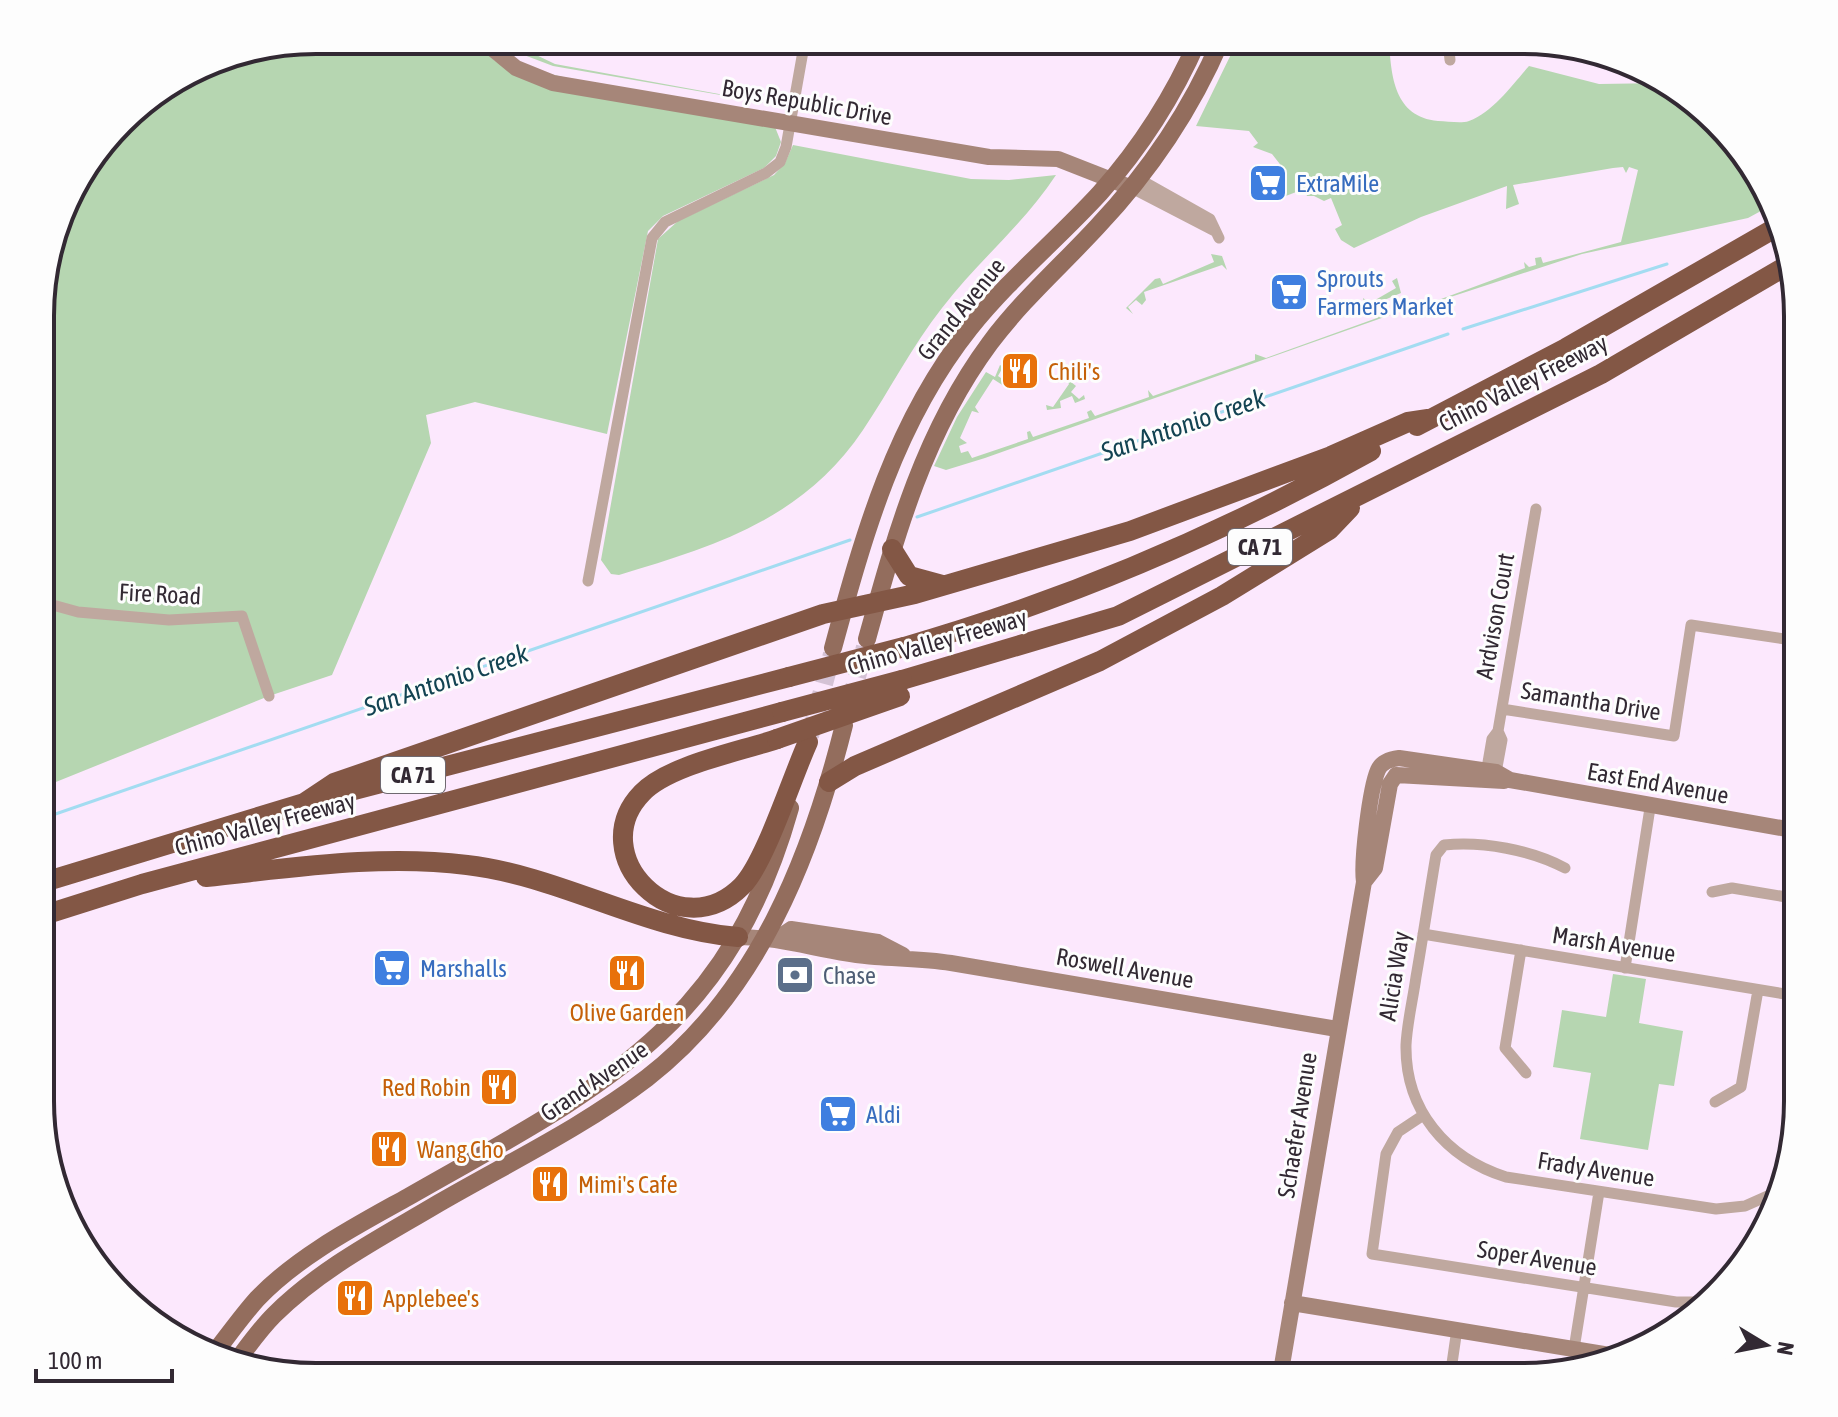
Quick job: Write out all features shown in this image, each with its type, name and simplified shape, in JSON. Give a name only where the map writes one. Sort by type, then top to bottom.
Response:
[{"type":"highway","name":"Chino Valley Freeway","points":[[55,879],[304,803],[904,647],[1037,607],[1180,548],[1297,493],[1428,419],[1566,348],[1770,231]]},
{"type":"highway","name":"Chino Valley Freeway","points":[[55,912],[142,884],[782,712],[901,688],[964,663],[1118,616],[1358,499],[1436,455],[1601,374],[1780,270]]},
{"type":"highway","points":[[304,803],[334,783],[844,609],[946,585],[1130,531],[1331,456],[1408,422],[1428,419]]},
{"type":"highway","points":[[829,782],[855,766],[1043,687],[1168,626],[1329,530],[1358,499]]},
{"type":"highway","points":[[892,549],[909,576],[946,585]]},
{"type":"highway","points":[[809,739],[756,864],[735,892],[708,907],[682,907],[661,901],[645,889],[631,872],[624,847],[630,811],[640,795],[675,773],[777,739],[901,688]]},
{"type":"highway","points":[[142,884],[370,860],[468,865],[522,877],[656,923],[738,937]]},
{"type":"main road","name":"Boys Republic Drive","points":[[497,54],[506,62],[543,80],[792,118]]},
{"type":"main road","name":"Boys Republic Drive","points":[[513,54],[555,73],[993,157],[1058,159],[1136,184]]},
{"type":"main road","name":"Grand Avenue","points":[[833,648],[874,504],[909,425],[960,342],[1002,291],[1115,175],[1166,101],[1190,55]]},
{"type":"main road","name":"Grand Avenue","points":[[867,639],[910,492],[941,421],[990,343],[1028,297],[1136,184],[1187,109],[1214,55]]},
{"type":"main road","name":"Grand Avenue","points":[[244,1352],[273,1315],[338,1263],[588,1117],[648,1077],[708,1020],[772,937],[829,782],[844,725]]},
{"type":"main road","name":"Grand Avenue","points":[[221,1345],[258,1298],[301,1263],[359,1225],[564,1107],[628,1063],[684,1013],[738,937],[771,868],[809,739]]},
{"type":"main road","name":"East End Avenue","points":[[1393,767],[1402,772],[1494,778],[1650,808],[1783,829]]},
{"type":"main road","name":"Schaefer Avenue","points":[[1282,1363],[1364,882],[1375,868],[1393,767]]},
{"type":"main road","name":"Roswell Avenue","points":[[738,937],[772,937],[791,929],[878,942],[905,956],[1337,1029]]},
{"type":"main road","points":[[1292,1303],[1594,1352]]},
{"type":"street","points":[[588,581],[652,238],[665,222],[776,166],[785,153],[803,54]]},
{"type":"street","points":[[1449,55],[1450,60]]},
{"type":"street","points":[[1136,184],[1217,235]]},
{"type":"street","name":"Ardvison Court","points":[[1494,778],[1502,740],[1498,731],[1536,509]]},
{"type":"street","name":"Fire Road","points":[[54,605],[78,612],[169,620],[242,616],[269,696]]},
{"type":"street","name":"Samantha Drive","points":[[1502,709],[1674,736],[1691,625],[1784,639]]},
{"type":"street","points":[[1625,968],[1650,808]]},
{"type":"street","name":"Alicia Way","points":[[1422,1116],[1411,1082],[1406,1045],[1436,855],[1444,845],[1459,843],[1540,855],[1565,868]]},
{"type":"street","points":[[1712,892],[1732,888],[1783,897]]},
{"type":"street","name":"Marsh Avenue","points":[[1423,934],[1783,994]]},
{"type":"street","points":[[1521,950],[1505,1048],[1526,1073]]},
{"type":"street","points":[[1715,1102],[1741,1087],[1758,990]]},
{"type":"street","name":"Frady Avenue","points":[[1422,1116],[1456,1153],[1478,1168],[1506,1177],[1716,1209],[1745,1206],[1765,1199]]},
{"type":"street","name":"Soper Avenue","points":[[1422,1116],[1398,1132],[1386,1154],[1372,1254],[1690,1302]]},
{"type":"street","points":[[1574,1349],[1599,1192]]},
{"type":"street","points":[[1452,1363],[1457,1329]]},
{"type":"green space","points":[[316,54],[488,54],[495,61],[775,127],[781,142],[776,156],[764,168],[663,216],[648,231],[607,434],[475,402],[426,415],[431,443],[332,675],[269,696],[55,783],[56,282],[63,248],[81,200],[119,143],[170,98],[200,81],[248,63],[282,56]]},
{"type":"green space","points":[[535,54],[555,64],[773,104],[553,66],[524,55]]},
{"type":"green space","points":[[1231,55],[1390,55],[1398,92],[1412,112],[1423,118],[1458,122],[1465,122],[1487,111],[1529,66],[1599,84],[1641,83],[1653,89],[1682,108],[1719,143],[1749,185],[1761,211],[1748,218],[1582,254],[1414,309],[1525,268],[1524,262],[1529,267],[1536,265],[1535,258],[1541,257],[1543,263],[1621,242],[1638,170],[1629,167],[1626,173],[1623,167],[1613,168],[1513,185],[1519,204],[1506,209],[1507,186],[1421,217],[1354,248],[1341,240],[1335,229],[1342,225],[1331,198],[1324,201],[1307,196],[1304,189],[1278,199],[1283,168],[1272,154],[1253,147],[1258,143],[1249,131],[1196,126]]},
{"type":"green space","points":[[793,145],[971,179],[1009,180],[1056,175],[1030,210],[942,308],[863,430],[839,461],[813,486],[755,525],[723,540],[619,575],[611,574],[601,560],[658,239],[678,221],[774,175],[785,163]]},
{"type":"green space","points":[[1211,254],[1222,256],[1227,270],[1222,265],[1144,292],[1146,300],[1142,305],[1136,300],[1128,307],[1133,314],[1126,308],[1155,279],[1160,278],[1163,284],[1214,262]]},
{"type":"green space","points":[[1397,278],[1401,293],[1365,308],[1363,298],[1370,303],[1396,288],[1392,281]]},
{"type":"green space","points":[[1384,309],[1388,316],[985,458],[946,470],[934,466],[957,417],[986,372],[995,377],[1000,365],[1003,367],[998,376],[1007,382],[1004,386],[993,379],[975,407],[979,413],[972,411],[960,438],[967,443],[959,446],[961,453],[968,451],[972,458],[1028,439],[1027,432],[1030,431],[1033,437],[1089,418],[1087,412],[1091,410],[1095,416],[1149,397],[1148,390],[1153,396],[1255,360],[1255,354],[1266,358],[1377,318]]},
{"type":"green space","points":[[1066,378],[1076,386],[1071,392],[1079,399],[1084,395],[1085,399],[1075,403],[1072,396],[1060,401],[1061,408],[1047,410],[1046,405],[1053,407],[1069,384]]},
{"type":"green space","points":[[1613,974],[1646,979],[1639,1023],[1683,1031],[1674,1086],[1659,1084],[1648,1150],[1580,1139],[1591,1073],[1553,1067],[1562,1010],[1606,1017]]},
{"type":"waterway","name":"San Antonio Creek","points":[[1463,329],[1667,264]]},
{"type":"waterway","name":"San Antonio Creek","points":[[917,517],[1448,334]]},
{"type":"waterway","name":"San Antonio Creek","points":[[55,814],[850,540]]},
{"type":"tunnel","points":[[850,703],[865,647]]},
{"type":"tunnel","points":[[810,736],[832,654]]},
{"type":"place","name":"ExtraMile","points":[[1268,183]]},
{"type":"place","name":"Sprouts Farmers Market","points":[[1289,292]]},
{"type":"place","name":"Chili's","points":[[1020,371]]},
{"type":"place","name":"Marshalls","points":[[392,968]]},
{"type":"place","name":"Olive Garden","points":[[627,973]]},
{"type":"place","name":"Chase","points":[[795,975]]},
{"type":"place","name":"Red Robin","points":[[499,1087]]},
{"type":"place","name":"Aldi","points":[[838,1114]]},
{"type":"place","name":"Wang Cho","points":[[389,1149]]},
{"type":"place","name":"Mimi's Cafe","points":[[550,1184]]},
{"type":"place","name":"Applebee's","points":[[355,1298]]}]
